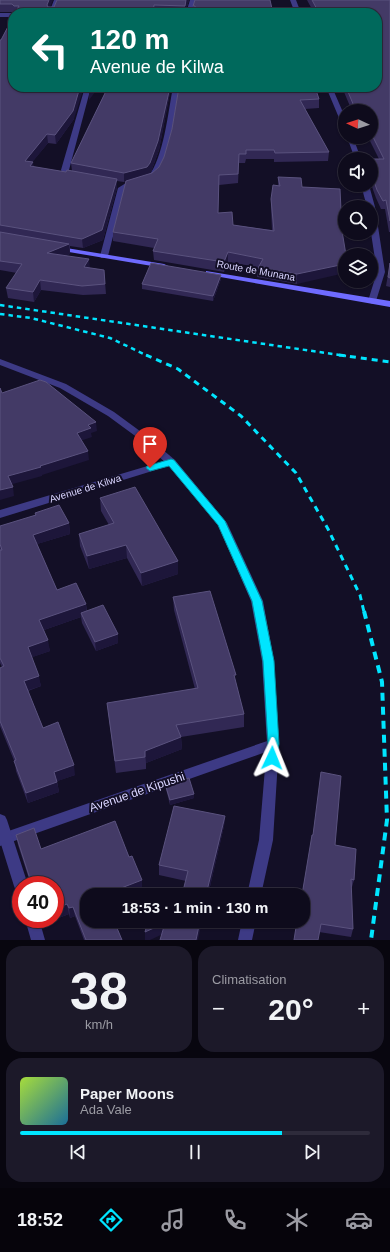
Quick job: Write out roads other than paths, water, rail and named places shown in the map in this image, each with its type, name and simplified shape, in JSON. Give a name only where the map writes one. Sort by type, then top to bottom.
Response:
[{"type":"main road","points":[[52,247],[173,267]]},
{"type":"main road","name":"Route de Munana","points":[[204,272],[390,304]]},
{"type":"street","points":[[85,178],[69,175],[64,170],[87,92]]},
{"type":"street","points":[[116,185],[124,186],[149,180],[155,175],[167,139],[175,92]]},
{"type":"street","points":[[331,92],[338,108]]},
{"type":"street","points":[[104,256],[120,191],[124,186]]},
{"type":"street","points":[[372,301],[380,272],[376,240]]},
{"type":"street","points":[[0,362],[63,386],[111,414],[141,436],[171,462],[222,523],[257,601],[268,661],[273,744],[266,840],[256,888]]},
{"type":"street","name":"Avenue de Kilwa","points":[[0,514],[171,462]]},
{"type":"street","name":"Avenue de Kipushi","points":[[3,838],[273,744]]},
{"type":"street","points":[[0,820],[3,838],[17,876]]},
{"type":"street","points":[[35,928],[38,940]]},
{"type":"street","points":[[245,940],[248,928]]},
{"type":"railway","points":[[0,305],[342,355]]},
{"type":"railway","points":[[0,314],[31,318],[110,338],[148,356]]},
{"type":"railway","points":[[146,355],[178,369],[241,416],[296,473],[328,529],[360,595],[364,612]]},
{"type":"railway","points":[[342,355],[390,362]]},
{"type":"railway","points":[[364,611],[382,682],[387,820],[371,940]]}]
